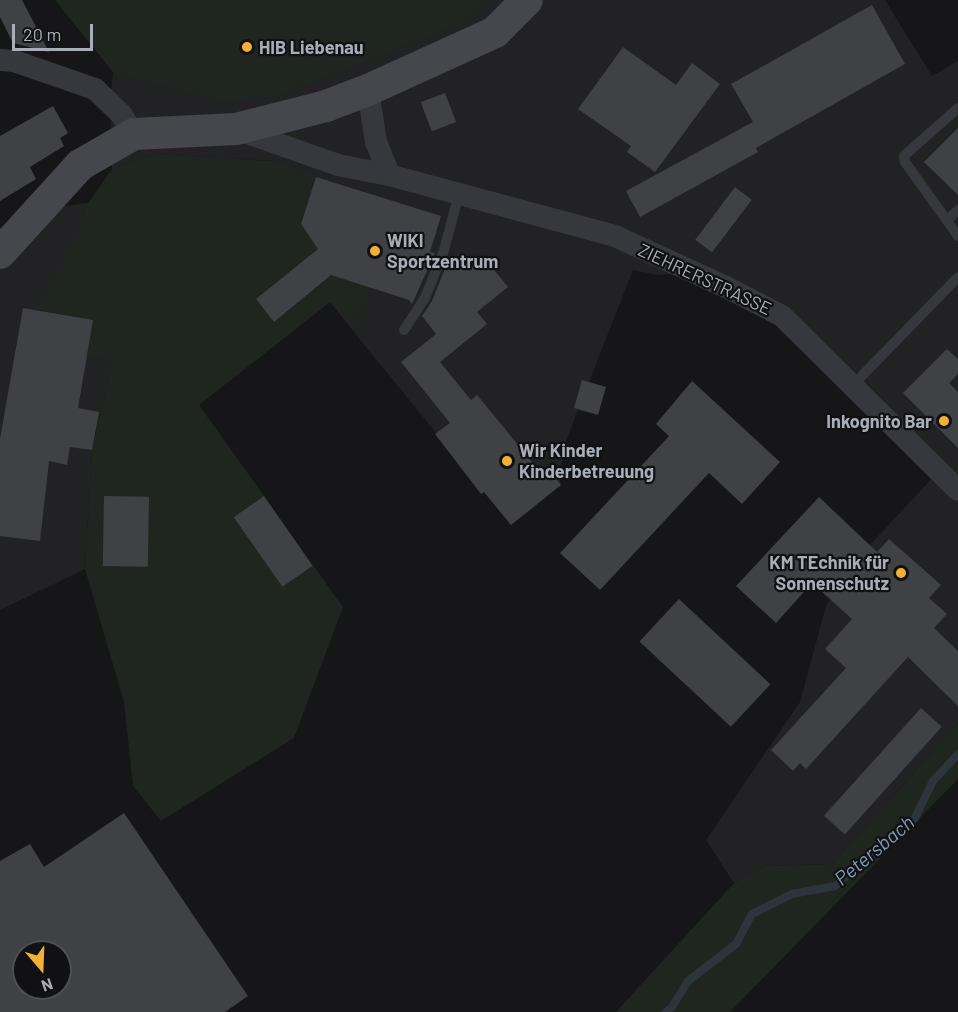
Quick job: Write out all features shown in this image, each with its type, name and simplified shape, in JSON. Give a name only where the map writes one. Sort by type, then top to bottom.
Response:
[{"type":"main road","points":[[0,253],[80,165],[134,134],[236,129],[326,105],[368,90],[495,32],[526,0]]},
{"type":"street","points":[[7,61],[95,89],[121,114],[134,134]]},
{"type":"street","points":[[368,90],[376,142],[389,175]]},
{"type":"street","name":"ZIEHRERSTRASSE","points":[[236,129],[338,165],[389,175],[615,236],[726,287],[782,316],[854,384],[958,490]]},
{"type":"lane","points":[[958,108],[904,156],[905,162],[958,236]]},
{"type":"lane","points":[[404,330],[425,298],[444,250],[459,194]]},
{"type":"lane","points":[[947,220],[958,210]]},
{"type":"lane","points":[[854,384],[958,277]]},
{"type":"shaded area","points":[[55,0],[885,0],[932,76],[958,61],[958,724],[832,864],[765,866],[734,883],[706,840],[800,702],[826,606],[852,564],[938,472],[804,335],[689,272],[658,275],[633,270],[589,382],[606,387],[596,415],[578,410],[565,444],[559,476],[561,485],[511,525],[354,332],[368,287],[338,278],[301,224],[272,161],[155,154],[112,169],[110,104],[113,72]]},
{"type":"shaded area","name":"HIB Liebenau","points":[[55,0],[488,0],[465,22],[275,97],[218,101],[113,72]]},
{"type":"shaded area","points":[[155,154],[272,161],[315,174],[301,224],[338,277],[369,287],[354,332],[330,302],[199,405],[264,496],[235,518],[283,586],[313,565],[343,607],[294,738],[161,821],[133,786],[124,702],[85,569],[92,450],[112,360],[87,356],[93,320],[36,310],[73,242],[88,203],[112,169]]},
{"type":"shaded area","points":[[88,203],[73,242],[37,310],[93,320],[112,360],[92,450],[85,569],[0,610],[0,236],[24,211]]},
{"type":"shaded area","points":[[958,724],[958,779],[730,1012],[616,1012],[734,883],[765,866],[832,864]]},
{"type":"building","points":[[0,0],[22,0],[49,52],[13,43],[0,17]]},
{"type":"building","points":[[872,5],[905,64],[756,148],[758,152],[640,217],[626,191],[753,122],[731,84]]},
{"type":"building","points":[[623,47],[676,85],[692,63],[720,84],[655,172],[627,152],[631,146],[578,109]]},
{"type":"building","points":[[445,93],[456,122],[432,131],[421,102]]},
{"type":"building","points":[[53,106],[68,133],[60,138],[64,146],[30,167],[36,179],[0,201],[0,136]]},
{"type":"building","points":[[958,128],[958,195],[924,162]]},
{"type":"building","name":"WIKI Sportzentrum","points":[[316,177],[441,216],[430,252],[435,253],[412,304],[409,300],[331,275],[274,322],[256,299],[318,249],[301,224]]},
{"type":"building","points":[[735,187],[752,200],[712,252],[695,240]]},
{"type":"building","points":[[450,256],[490,265],[508,287],[477,312],[487,324],[440,362],[471,400],[477,395],[542,474],[548,469],[561,485],[511,525],[484,492],[481,494],[435,434],[450,423],[401,362],[436,334],[422,316],[432,301]]},
{"type":"building","points":[[23,308],[93,320],[78,408],[99,412],[92,450],[70,447],[67,465],[49,461],[40,541],[0,536],[0,439]]},
{"type":"building","name":"Inkognito Bar","points":[[947,349],[958,359],[958,374],[949,383],[958,392],[958,448],[903,393]]},
{"type":"building","points":[[582,380],[606,387],[598,415],[574,408]]},
{"type":"building","points":[[692,381],[780,462],[742,504],[709,473],[600,590],[560,553],[669,436],[656,424]]},
{"type":"building","points":[[104,496],[149,497],[148,567],[103,566]]},
{"type":"building","points":[[264,496],[313,566],[282,587],[234,517]]},
{"type":"building","points":[[819,497],[877,552],[889,539],[941,585],[929,598],[947,614],[934,628],[958,651],[958,706],[908,657],[806,769],[800,763],[793,771],[771,750],[846,668],[825,649],[852,619],[812,583],[776,623],[736,586]]},
{"type":"building","points":[[679,599],[770,684],[731,727],[639,641]]},
{"type":"building","points":[[921,708],[942,727],[845,834],[824,816]]},
{"type":"building","points":[[124,813],[248,996],[225,1012],[0,1012],[0,861],[30,844],[44,867]]},
{"type":"waterway","name":"Petersbach","points":[[666,1012],[672,1007],[688,981],[736,944],[752,914],[792,894],[835,886],[915,818],[933,781],[958,754]]},
{"type":"place","name":"HIB Liebenau","points":[[247,47]]},
{"type":"place","name":"WIKI Sportzentrum","points":[[375,251]]},
{"type":"place","name":"Inkognito Bar","points":[[944,421]]},
{"type":"place","name":"Wir Kinder Kinderbetreuung","points":[[507,461]]},
{"type":"place","name":"KM TEchnik für Sonnenschutz","points":[[901,573]]}]
